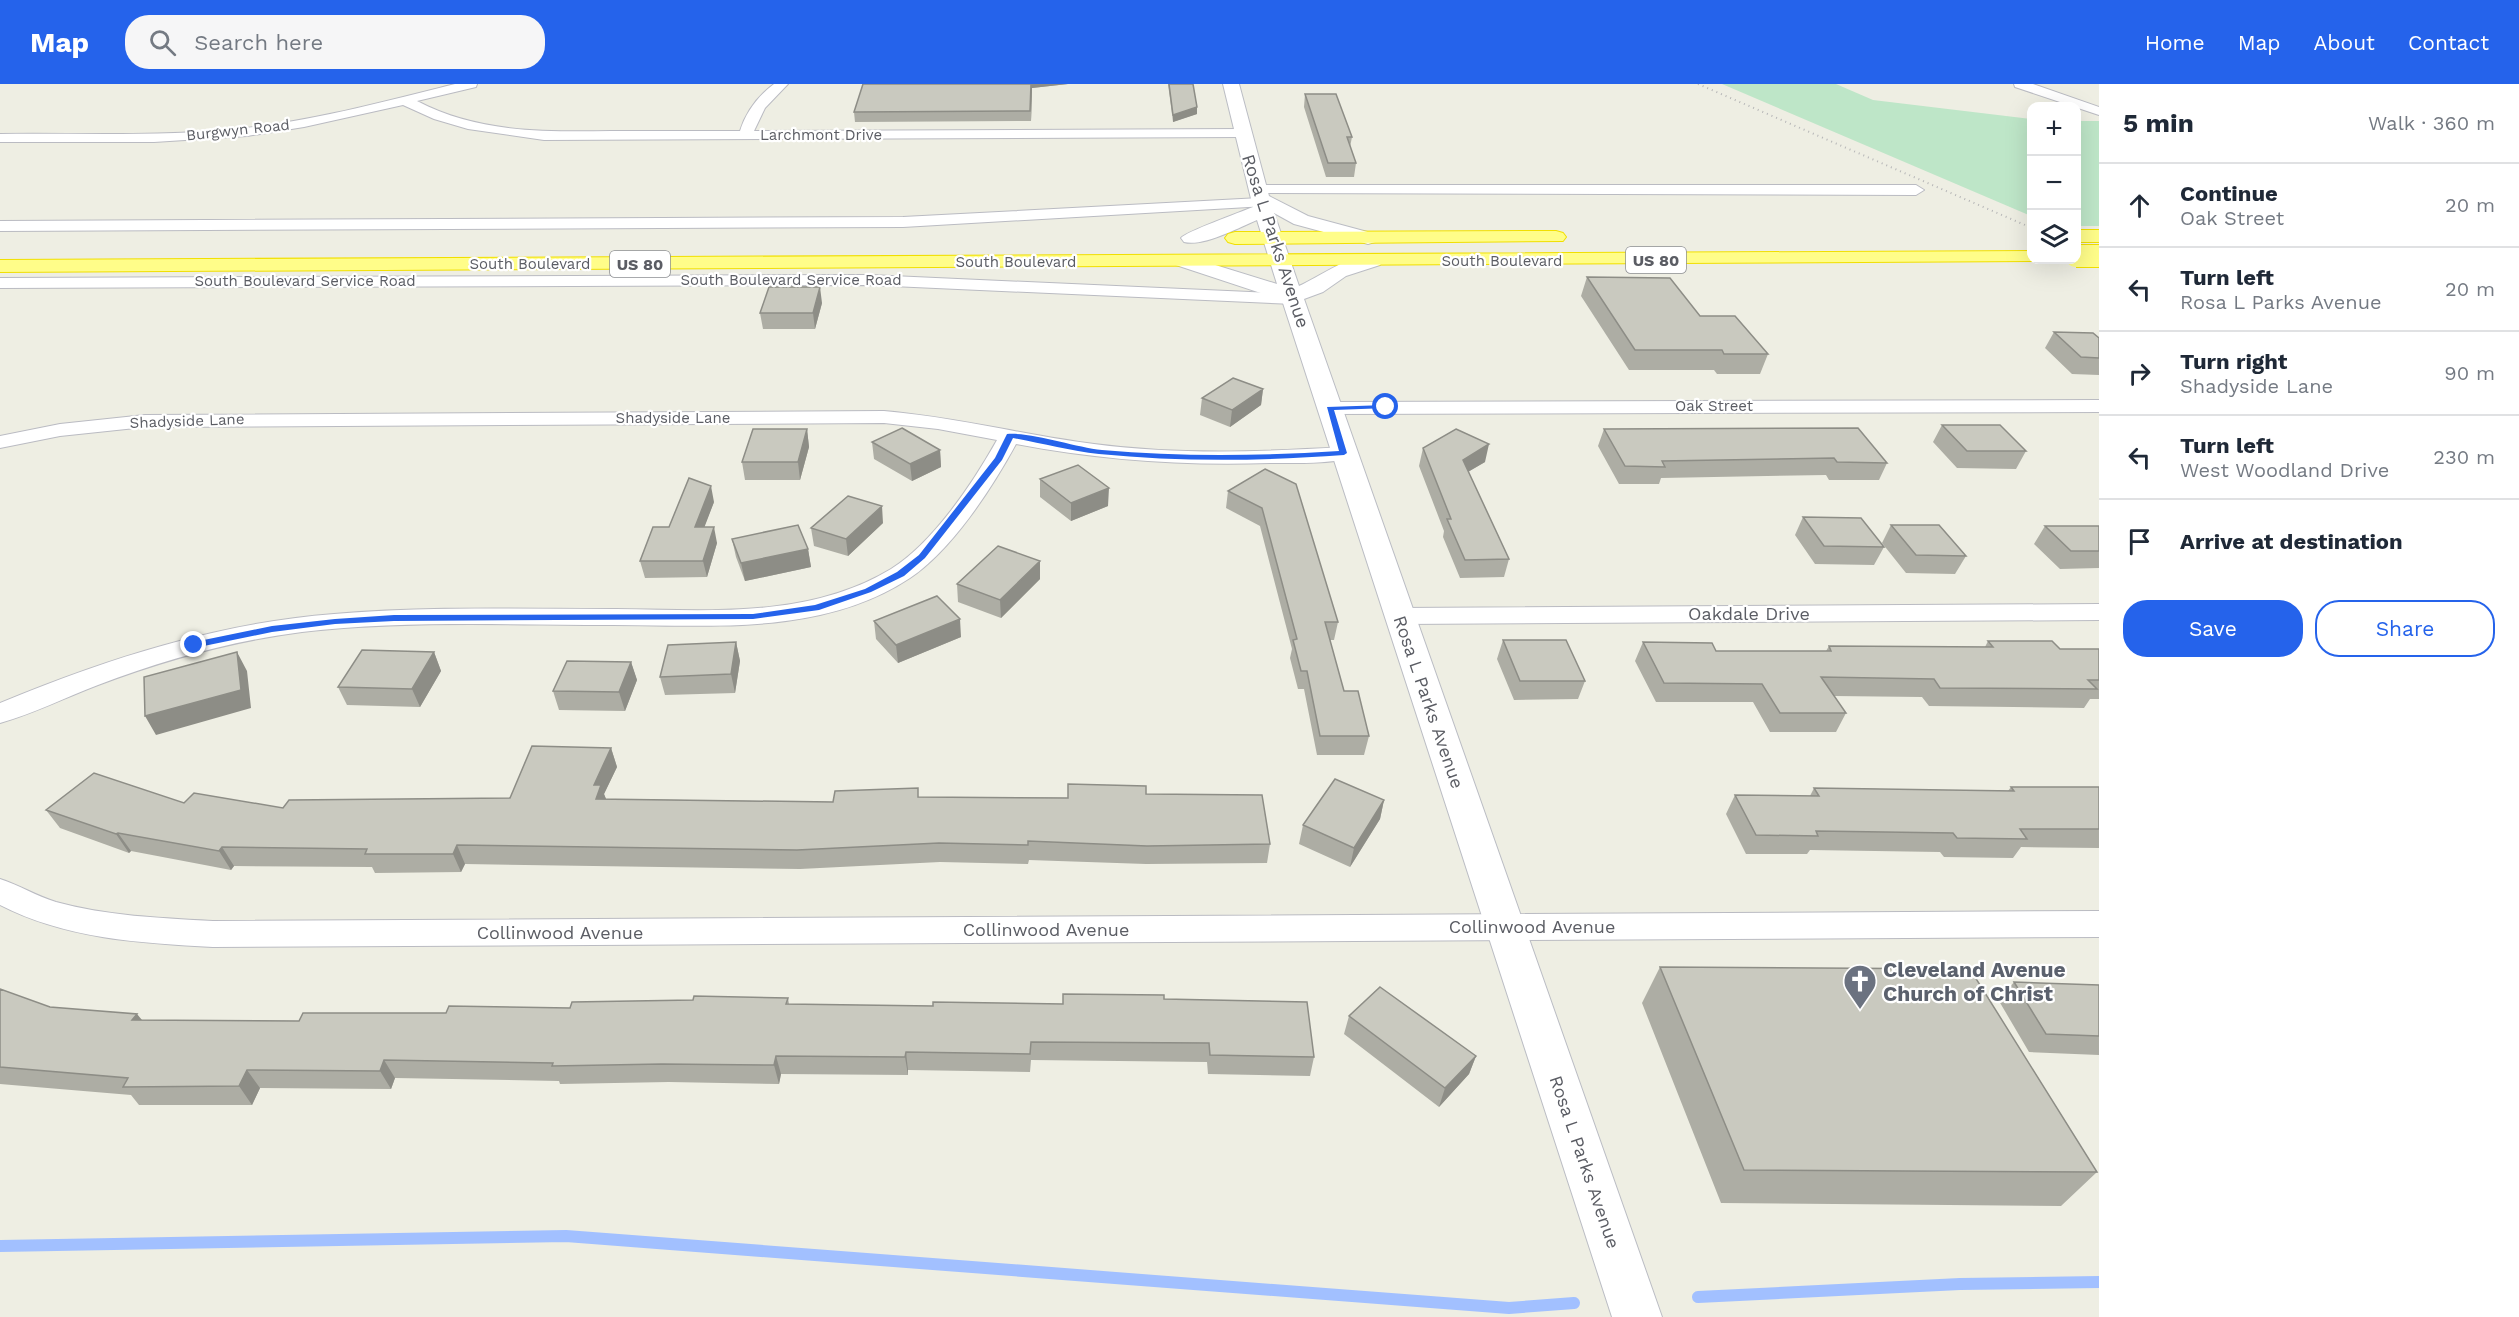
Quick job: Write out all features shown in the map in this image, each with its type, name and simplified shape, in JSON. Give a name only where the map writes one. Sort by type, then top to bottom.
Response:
[{"type":"highway","points":[[2081,236],[2099,236]]},
{"type":"highway","name":"South Boulevard","points":[[0,266],[1184,261],[1368,238],[1569,237]]},
{"type":"highway","name":"South Boulevard","points":[[1167,239],[1191,238],[1373,261],[2027,257]]},
{"type":"highway","name":"South Boulevard","points":[[0,244],[941,240]]},
{"type":"highway","points":[[2081,256],[2099,256]]},
{"type":"street","name":"Burgwyn Road","points":[[0,138],[223,134],[297,124],[406,101],[471,84]]},
{"type":"street","points":[[746,135],[748,125],[763,100],[782,84]]},
{"type":"street","name":"Rosa L Parks Avenue","points":[[1231,84],[1260,200],[1276,250],[1637,1317]]},
{"type":"street","points":[[2020,84],[2099,111]]},
{"type":"street","name":"Larchmont Drive","points":[[406,101],[448,121],[511,133],[560,136],[1242,133]]},
{"type":"street","points":[[0,226],[903,222],[1260,200],[1916,190]]},
{"type":"street","points":[[1260,200],[1301,220],[1368,238]]},
{"type":"street","points":[[1191,238],[1217,231],[1260,200]]},
{"type":"street","points":[[1184,261],[1293,298],[1340,272],[1373,261]]},
{"type":"street","name":"South Boulevard Service Road","points":[[0,283],[870,280],[1293,298]]},
{"type":"street","name":"Oak Street","points":[[1329,408],[2099,406]]},
{"type":"street","name":"Shadyside Lane","points":[[0,442],[104,425],[146,421],[884,417],[958,425],[1096,451],[1151,456],[1294,456],[1344,453]]},
{"type":"street","points":[[0,714],[50,692],[122,666],[194,645],[272,629],[335,621],[394,618],[753,616],[816,608],[868,590],[900,574],[922,557],[999,458],[1010,435]]},
{"type":"street","name":"Oakdale Drive","points":[[1400,616],[2099,612]]},
{"type":"street","name":"Collinwood Avenue","points":[[0,891],[42,910],[84,921],[137,930],[213,934],[2099,924]]},
{"type":"green space","points":[[1722,84],[1836,84],[1873,100],[2027,119],[2027,214]]},
{"type":"green space","points":[[2081,121],[2099,121],[2099,226],[2081,226]]},
{"type":"building","points":[[863,84],[1031,84],[1030,111],[854,112]]},
{"type":"building","points":[[1169,84],[1193,84],[1197,107],[1173,115]]},
{"type":"building","points":[[1305,94],[1336,94],[1352,137],[1347,137],[1356,163],[1328,163]]},
{"type":"building","points":[[1587,277],[1670,278],[1700,316],[1735,316],[1768,354],[1724,354],[1722,350],[1635,350]]},
{"type":"building","points":[[769,287],[820,287],[813,313],[760,313]]},
{"type":"building","points":[[2054,332],[2093,333],[2099,338],[2099,358],[2081,357]]},
{"type":"building","points":[[1233,378],[1263,389],[1232,410],[1202,398]]},
{"type":"building","points":[[1942,425],[2000,425],[2026,451],[1967,451]]},
{"type":"building","points":[[902,428],[940,450],[910,464],[872,442]]},
{"type":"building","points":[[1858,428],[1887,463],[1837,462],[1834,458],[1662,461],[1665,467],[1625,466],[1604,429]]},
{"type":"building","points":[[753,429],[807,429],[798,462],[742,462]]},
{"type":"building","points":[[1456,429],[1489,444],[1463,460],[1509,559],[1465,560],[1447,519],[1451,519],[1423,448]]},
{"type":"building","points":[[1078,465],[1109,488],[1071,503],[1040,479]]},
{"type":"building","points":[[1265,469],[1296,484],[1338,622],[1325,622],[1344,691],[1358,691],[1369,736],[1320,736],[1307,671],[1301,671],[1293,640],[1297,639],[1262,508],[1228,491]]},
{"type":"building","points":[[689,478],[711,486],[695,527],[714,527],[703,561],[640,561],[653,527],[669,527]]},
{"type":"building","points":[[848,496],[882,506],[846,539],[811,528]]},
{"type":"building","points":[[1803,517],[1861,518],[1884,547],[1824,546]]},
{"type":"building","points":[[798,525],[808,549],[741,563],[732,539]]},
{"type":"building","points":[[1891,525],[1939,525],[1966,556],[1916,555]]},
{"type":"building","points":[[2045,526],[2099,526],[2099,551],[2071,551]]},
{"type":"building","points":[[998,546],[1040,561],[1000,600],[957,584]]},
{"type":"building","points":[[937,596],[960,619],[896,645],[874,621]]},
{"type":"building","points":[[1503,640],[1566,640],[1585,681],[1520,681]]},
{"type":"building","points":[[1988,641],[2052,641],[2060,649],[2099,649],[2099,680],[2088,680],[2097,689],[1940,688],[1934,679],[1821,677],[1846,713],[1780,713],[1762,684],[1664,683],[1643,642],[1712,643],[1716,651],[1831,651],[1829,646],[1993,647]]},
{"type":"building","points":[[736,642],[731,674],[660,677],[668,645]]},
{"type":"building","points":[[362,650],[434,652],[412,689],[338,687]]},
{"type":"building","points":[[237,652],[241,690],[145,716],[144,677]]},
{"type":"building","points":[[567,661],[631,662],[619,692],[553,691]]},
{"type":"building","points":[[532,746],[611,748],[594,785],[601,785],[596,799],[833,802],[835,791],[918,788],[918,797],[1068,798],[1068,784],[1146,786],[1146,794],[1262,795],[1270,844],[1147,846],[1028,841],[1028,845],[939,843],[797,850],[457,845],[453,854],[365,854],[367,849],[222,847],[219,851],[116,834],[46,810],[94,773],[184,803],[194,793],[283,808],[289,800],[510,798]]},
{"type":"building","points":[[1335,779],[1384,800],[1354,848],[1303,825]]},
{"type":"building","points":[[2011,787],[2099,787],[2099,829],[2020,829],[2027,839],[1957,838],[1953,833],[1816,831],[1818,836],[1756,835],[1735,795],[1819,796],[1814,788],[2014,791]]},
{"type":"building","points":[[1660,967],[1970,969],[2097,1172],[1744,1170]]},
{"type":"building","points":[[2014,982],[2099,985],[2099,1036],[2046,1034]]},
{"type":"building","points":[[1380,987],[1476,1056],[1445,1088],[1349,1016]]},
{"type":"building","points":[[0,989],[50,1007],[137,1014],[132,1020],[299,1021],[303,1013],[446,1013],[449,1006],[570,1008],[572,1002],[693,1000],[694,996],[788,998],[786,1004],[933,1006],[933,1002],[1063,1004],[1063,994],[1164,995],[1164,999],[1307,1002],[1314,1057],[1210,1055],[1209,1043],[1031,1042],[1030,1054],[906,1052],[905,1057],[776,1056],[774,1065],[552,1066],[553,1063],[384,1060],[380,1071],[247,1070],[239,1086],[123,1087],[128,1078],[0,1067]]},
{"type":"waterway","points":[[0,1246],[566,1236],[1509,1308],[1574,1303]]},
{"type":"waterway","points":[[1698,1297],[1960,1284],[2099,1282]]},
{"type":"railway","points":[[1698,84],[2027,226]]},
{"type":"railway","points":[[2081,249],[2099,257]]},
{"type":"place","name":"Cleveland Avenue Church of Christ","points":[[1860,1010]]},
{"type":"route","points":[[194,645],[272,629],[335,621],[394,618],[753,616],[816,608],[868,590],[900,574],[922,557],[936,542],[999,458],[1010,435],[1096,451],[1151,456],[1194,458],[1344,453],[1329,408],[1386,407]]}]
